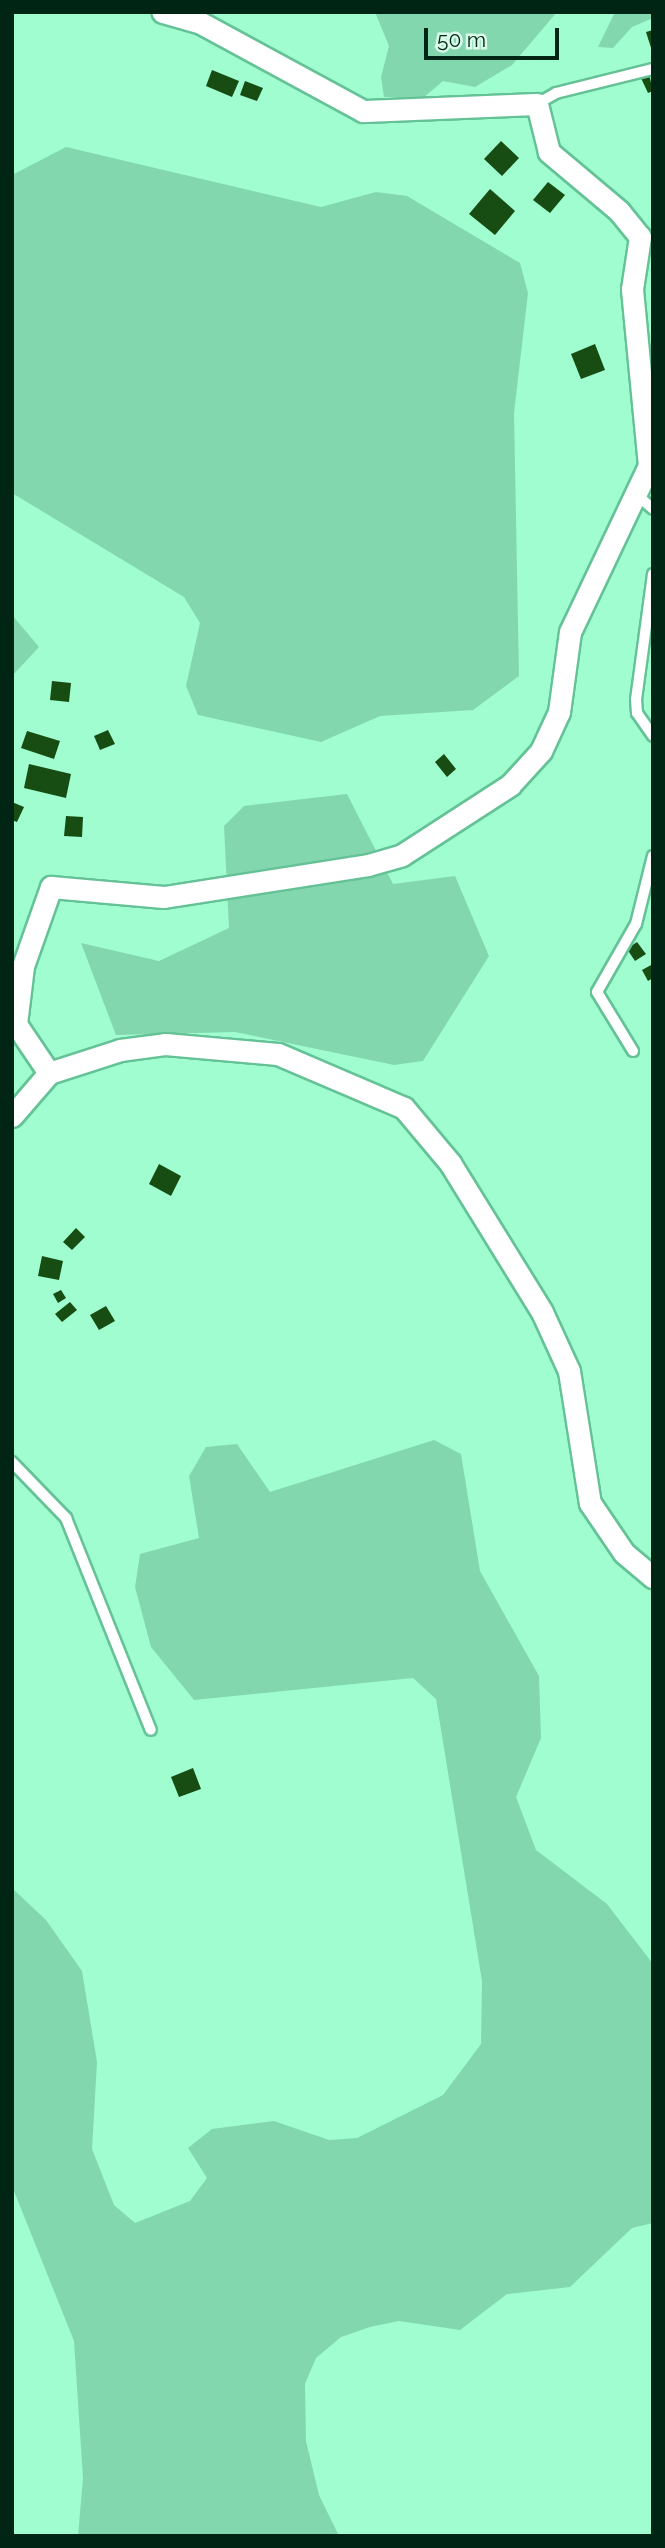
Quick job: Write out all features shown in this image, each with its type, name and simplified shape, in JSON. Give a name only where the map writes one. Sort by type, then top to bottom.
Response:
[{"type":"street","points":[[49,1073],[16,1024],[23,966],[51,887],[164,897],[252,884],[402,855],[510,785],[541,751],[559,712],[570,632],[645,502],[649,466],[647,368],[632,289],[640,237],[619,211],[549,152],[537,104],[363,111],[201,23],[163,12]]},
{"type":"street","points":[[12,1116],[49,1073],[120,1050],[165,1044],[227,1048],[317,1067],[404,1108],[450,1163],[542,1312],[569,1371],[590,1503],[624,1553],[653,1577]]},
{"type":"lane","points":[[537,104],[556,93],[653,69]]},
{"type":"lane","points":[[653,574],[636,699],[653,736]]},
{"type":"lane","points":[[633,1051],[597,992],[636,924],[653,856]]},
{"type":"lane","points":[[12,1462],[66,1518],[151,1730]]},
{"type":"green space","points":[[375,12],[557,12],[512,65],[475,87],[443,81],[423,98],[384,97],[381,77],[389,46]]},
{"type":"green space","points":[[615,12],[653,12],[653,18],[632,27],[613,48],[598,47]]},
{"type":"green space","points":[[66,147],[321,207],[376,192],[407,196],[520,263],[528,293],[514,413],[519,676],[473,710],[380,716],[321,742],[198,715],[186,686],[200,623],[184,597],[12,493],[12,175]]},
{"type":"green space","points":[[12,615],[39,647],[12,676]]},
{"type":"green space","points":[[347,794],[393,884],[455,876],[489,956],[423,1061],[394,1065],[235,1032],[116,1035],[81,943],[159,961],[229,928],[224,826],[244,806]]},
{"type":"green space","points":[[434,1440],[461,1454],[480,1571],[539,1676],[541,1738],[516,1797],[536,1850],[607,1904],[653,1964],[653,2223],[632,2228],[570,2287],[507,2294],[460,2330],[399,2321],[370,2327],[341,2337],[316,2358],[305,2384],[306,2441],[319,2495],[339,2536],[78,2536],[83,2478],[74,2341],[12,2186],[12,1888],[46,1920],[82,1971],[97,2062],[92,2149],[114,2205],[135,2223],[190,2201],[207,2178],[188,2148],[212,2129],[274,2121],[329,2140],[357,2138],[443,2095],[481,2044],[482,1981],[436,1699],[413,1678],[194,1700],[151,1647],[135,1587],[140,1554],[199,1538],[189,1476],[206,1447],[237,1444],[270,1492]]},
{"type":"building","points":[[653,30],[653,51],[652,51],[646,32]]},
{"type":"building","points":[[212,70],[239,81],[232,97],[206,86]]},
{"type":"building","points":[[649,74],[653,91],[648,93],[641,78]]},
{"type":"building","points":[[245,81],[263,88],[257,101],[240,95]]},
{"type":"building","points":[[501,141],[519,158],[502,176],[484,159]]},
{"type":"building","points":[[548,182],[565,195],[550,213],[533,200]]},
{"type":"building","points":[[490,189],[515,211],[495,235],[469,214]]},
{"type":"building","points":[[595,344],[605,370],[581,379],[571,354]]},
{"type":"building","points":[[52,681],[71,683],[69,702],[50,700]]},
{"type":"building","points":[[108,730],[115,744],[100,750],[94,736]]},
{"type":"building","points":[[27,731],[60,741],[54,759],[21,748]]},
{"type":"building","points":[[444,754],[456,769],[447,777],[435,762]]},
{"type":"building","points":[[29,764],[71,774],[66,798],[24,788]]},
{"type":"building","points":[[12,802],[24,807],[17,822],[12,820]]},
{"type":"building","points":[[66,816],[83,817],[82,837],[64,836]]},
{"type":"building","points":[[637,942],[646,954],[635,961],[627,949]]},
{"type":"building","points":[[653,964],[653,978],[648,981],[642,970]]},
{"type":"building","points":[[159,1164],[181,1176],[171,1196],[149,1184]]},
{"type":"building","points":[[76,1228],[85,1237],[72,1250],[63,1242]]},
{"type":"building","points":[[42,1256],[63,1261],[59,1280],[38,1276]]},
{"type":"building","points":[[61,1290],[66,1298],[58,1303],[53,1294]]},
{"type":"building","points":[[70,1302],[77,1310],[62,1322],[55,1314]]},
{"type":"building","points":[[106,1306],[115,1321],[99,1330],[90,1315]]},
{"type":"building","points":[[193,1768],[201,1789],[179,1797],[171,1777]]}]
